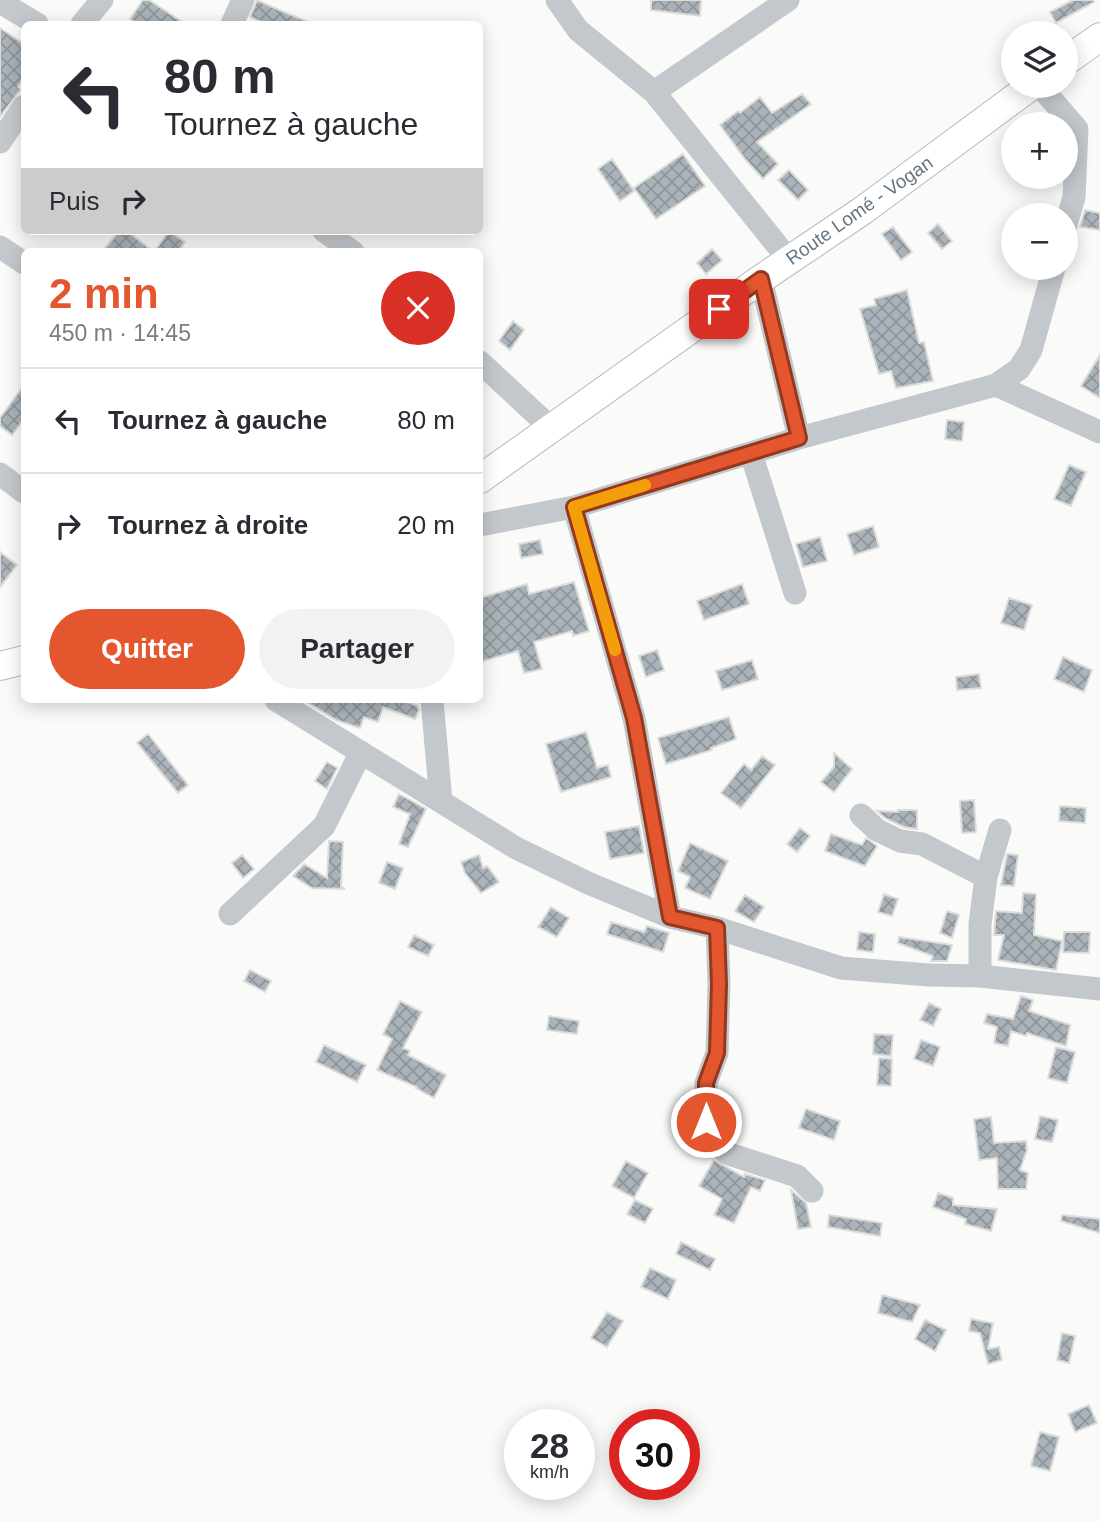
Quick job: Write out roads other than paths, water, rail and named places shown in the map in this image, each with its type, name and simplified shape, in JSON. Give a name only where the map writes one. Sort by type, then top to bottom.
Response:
[{"type":"main road","points":[[1078,53],[1100,37]]},
{"type":"main road","name":"Route Lomé - Vogan","points":[[483,477],[761,279],[862,211],[1015,98]]},
{"type":"main road","points":[[0,666],[21,661]]},
{"type":"street","points":[[84,21],[102,0]]},
{"type":"street","points":[[233,21],[243,0]]},
{"type":"street","points":[[557,0],[578,30],[654,92],[789,260]]},
{"type":"street","points":[[654,92],[788,0]]},
{"type":"street","points":[[0,2],[32,21]]},
{"type":"street","points":[[1050,98],[1077,129],[1072,203]]},
{"type":"street","points":[[0,142],[21,110]]},
{"type":"street","points":[[330,235],[347,248]]},
{"type":"street","points":[[0,247],[21,261]]},
{"type":"street","points":[[761,279],[799,438]]},
{"type":"street","points":[[483,524],[574,507],[799,438],[996,385],[1019,369],[1031,350],[1051,280]]},
{"type":"street","points":[[483,365],[551,428]]},
{"type":"street","points":[[996,385],[1100,432]]},
{"type":"street","points":[[751,453],[794,593]]},
{"type":"street","points":[[0,474],[21,490]]},
{"type":"street","points":[[574,507],[634,718],[670,917]]},
{"type":"street","points":[[281,703],[516,848],[588,883],[670,917],[717,928],[841,968],[980,976],[1100,989]]},
{"type":"street","points":[[432,703],[441,802]]},
{"type":"street","points":[[230,914],[324,826],[361,752]]},
{"type":"street","points":[[861,816],[877,830],[900,841],[922,844],[986,877]]},
{"type":"street","points":[[980,976],[980,924],[986,877],[1000,830]]},
{"type":"street","points":[[717,928],[717,1053],[706,1083],[706,1122],[726,1153],[797,1176],[812,1191]]}]
